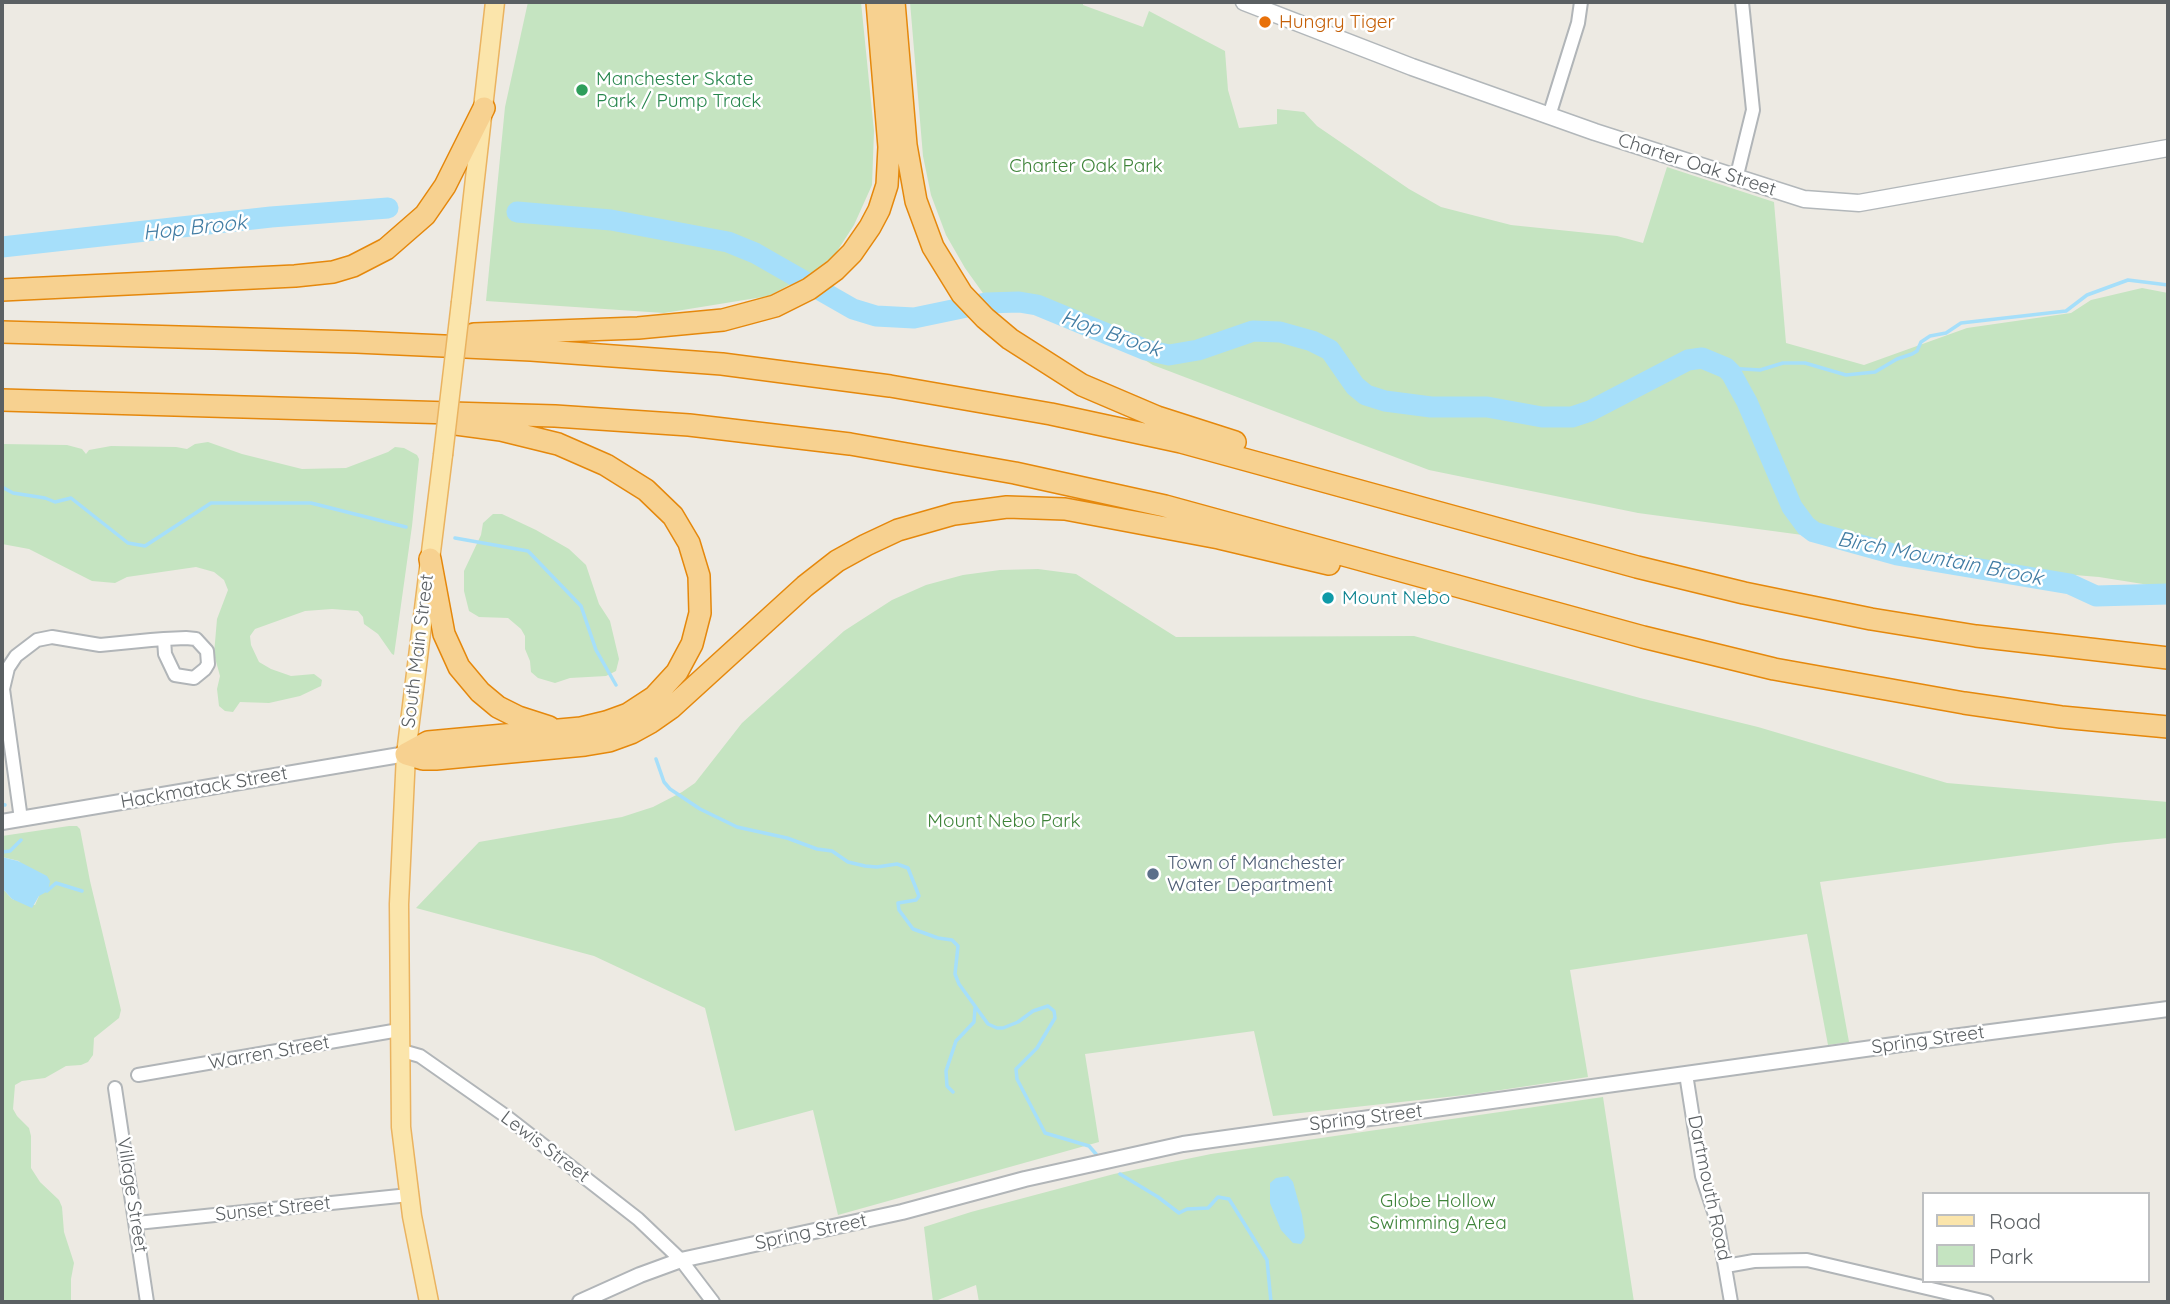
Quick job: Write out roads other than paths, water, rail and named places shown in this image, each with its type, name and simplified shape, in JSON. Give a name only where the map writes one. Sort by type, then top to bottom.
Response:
[{"type":"highway","points":[[317,341],[376,334],[541,333],[705,323],[752,314],[795,296],[835,270],[864,237],[879,210],[887,185],[889,147],[877,2]]},
{"type":"highway","points":[[894,2],[906,145],[919,212],[933,247],[956,284],[988,321],[1049,366],[1118,402],[1203,433],[1353,477],[1418,506]]},
{"type":"highway","points":[[2,290],[295,276],[333,272],[353,266],[386,249],[425,215],[446,186],[484,108]]},
{"type":"highway","points":[[2,332],[531,350],[783,371],[890,386],[1128,430],[1249,460],[1711,586],[1871,619],[2014,641],[2168,658]]},
{"type":"highway","points":[[2,400],[464,412],[621,420],[744,431],[863,446],[1003,471],[1124,497],[1249,528],[1724,658],[1856,685],[2017,711],[2168,727]]},
{"type":"highway","points":[[326,408],[390,419],[481,427],[558,444],[596,460],[628,477],[673,516],[693,553],[701,585],[699,623],[688,653],[669,681],[641,707],[606,723],[572,729],[428,742],[406,754]]},
{"type":"highway","points":[[406,754],[430,759],[585,746],[631,733],[652,723],[671,708],[805,586],[837,561],[898,530],[970,511],[1017,506],[1085,512],[1219,538],[1358,572],[1432,578]]},
{"type":"highway","points":[[430,559],[444,635],[453,657],[467,677],[486,698],[511,714],[543,726],[572,729]]},
{"type":"main road","name":"South Main Street","points":[[429,1302],[409,1195],[401,1126],[400,854],[406,754],[495,2]]},
{"type":"main road","name":"Charter Oak Street","points":[[1244,2],[1549,116],[1804,199],[1859,203],[1985,183],[2168,148]]},
{"type":"street","points":[[1549,116],[1581,2]]},
{"type":"street","points":[[1736,179],[1753,110],[1742,2]]},
{"type":"street","points":[[21,819],[3,689],[8,668],[16,656],[37,640],[52,637],[100,645],[164,639]]},
{"type":"street","name":"Hackmatack Street","points":[[2,822],[406,754]]},
{"type":"street","name":"Spring Street","points":[[580,1302],[681,1260],[902,1212],[1025,1179],[1184,1144],[2168,1009]]},
{"type":"street","name":"Warren Street","points":[[138,1074],[399,1030]]},
{"type":"street","name":"Lewis Street","points":[[400,1050],[420,1056],[550,1149],[638,1219],[681,1260],[713,1302]]},
{"type":"street","name":"Dartmouth Road","points":[[1686,1074],[1702,1176],[1717,1221],[1731,1302]]},
{"type":"street","name":"Village Street","points":[[115,1088],[147,1302]]},
{"type":"street","name":"Sunset Street","points":[[137,1223],[409,1195]]},
{"type":"street","points":[[1726,1266],[1765,1260],[1807,1260],[1987,1302]]},
{"type":"water","points":[[2,857],[18,861],[47,876],[50,881],[48,891],[39,896],[32,908],[12,899],[2,888]]},
{"type":"water","points":[[1288,1176],[1293,1182],[1302,1215],[1305,1237],[1301,1244],[1293,1243],[1281,1230],[1270,1203],[1270,1183],[1276,1178]]},
{"type":"waterway","name":"Hop Brook","points":[[2,247],[271,217],[388,208]]},
{"type":"waterway","name":"Hop Brook","points":[[517,212],[611,220],[728,242],[755,253],[853,309],[876,316],[914,318],[986,303],[1019,302],[1037,305],[1146,350],[1169,355],[1198,350],[1253,331],[1280,332],[1312,341],[1330,350],[1355,386],[1366,395],[1385,401],[1431,407],[1487,407],[1542,417],[1572,417],[1590,411],[1688,360],[1702,358],[1726,368],[1731,373],[1747,402],[1792,507],[1814,532],[1897,555],[2070,584],[2096,596],[2168,594]]},
{"type":"waterway","points":[[1726,368],[1760,370],[1783,363],[1805,363],[1846,375],[1875,372],[1917,351],[1921,342],[1930,336],[1946,333],[1961,323],[2066,311],[2087,295],[2128,280],[2168,285]]},
{"type":"waterway","points":[[2,487],[13,493],[55,502],[71,498],[128,543],[145,546],[211,503],[311,503],[406,527]]},
{"type":"waterway","points":[[455,538],[528,551],[581,606],[596,650],[616,685]]},
{"type":"waterway","points":[[656,759],[664,782],[670,789],[700,809],[737,827],[832,851],[848,862],[877,867],[897,864],[908,868],[919,896],[916,900],[898,903],[899,910],[913,929],[952,940],[958,946],[955,974],[959,984],[988,1024],[1003,1028],[1018,1022],[1033,1011],[1048,1006],[1054,1011],[1055,1018],[1037,1048],[1016,1069],[1017,1079],[1045,1133],[1089,1146],[1096,1154]]},
{"type":"waterway","points":[[2,852],[10,851],[21,840]]},
{"type":"waterway","points":[[47,891],[56,883],[82,891]]},
{"type":"waterway","points":[[953,1092],[947,1086],[946,1071],[956,1041],[974,1022],[975,1008]]},
{"type":"waterway","points":[[1120,1174],[1179,1213],[1187,1209],[1208,1208],[1218,1197],[1229,1199],[1267,1260],[1271,1302]]},
{"type":"place","name":"Hungry Tiger","points":[[1265,22]]},
{"type":"place","name":"Manchester Skate Park / Pump Track","points":[[582,90]]},
{"type":"place","name":"Mount Nebo","points":[[1328,598]]},
{"type":"place","name":"Town of Manchester Water Department","points":[[1153,874]]},
{"type":"park label","name":"Charter Oak Park","points":[[1086,166]]},
{"type":"park label","name":"Mount Nebo Park","points":[[1004,821]]},
{"type":"park label","name":"Globe Hollow Swimming Area","points":[[1438,1212]]},
{"type":"water label","name":"Birch Mountain Brook","points":[[1940,559]]}]
